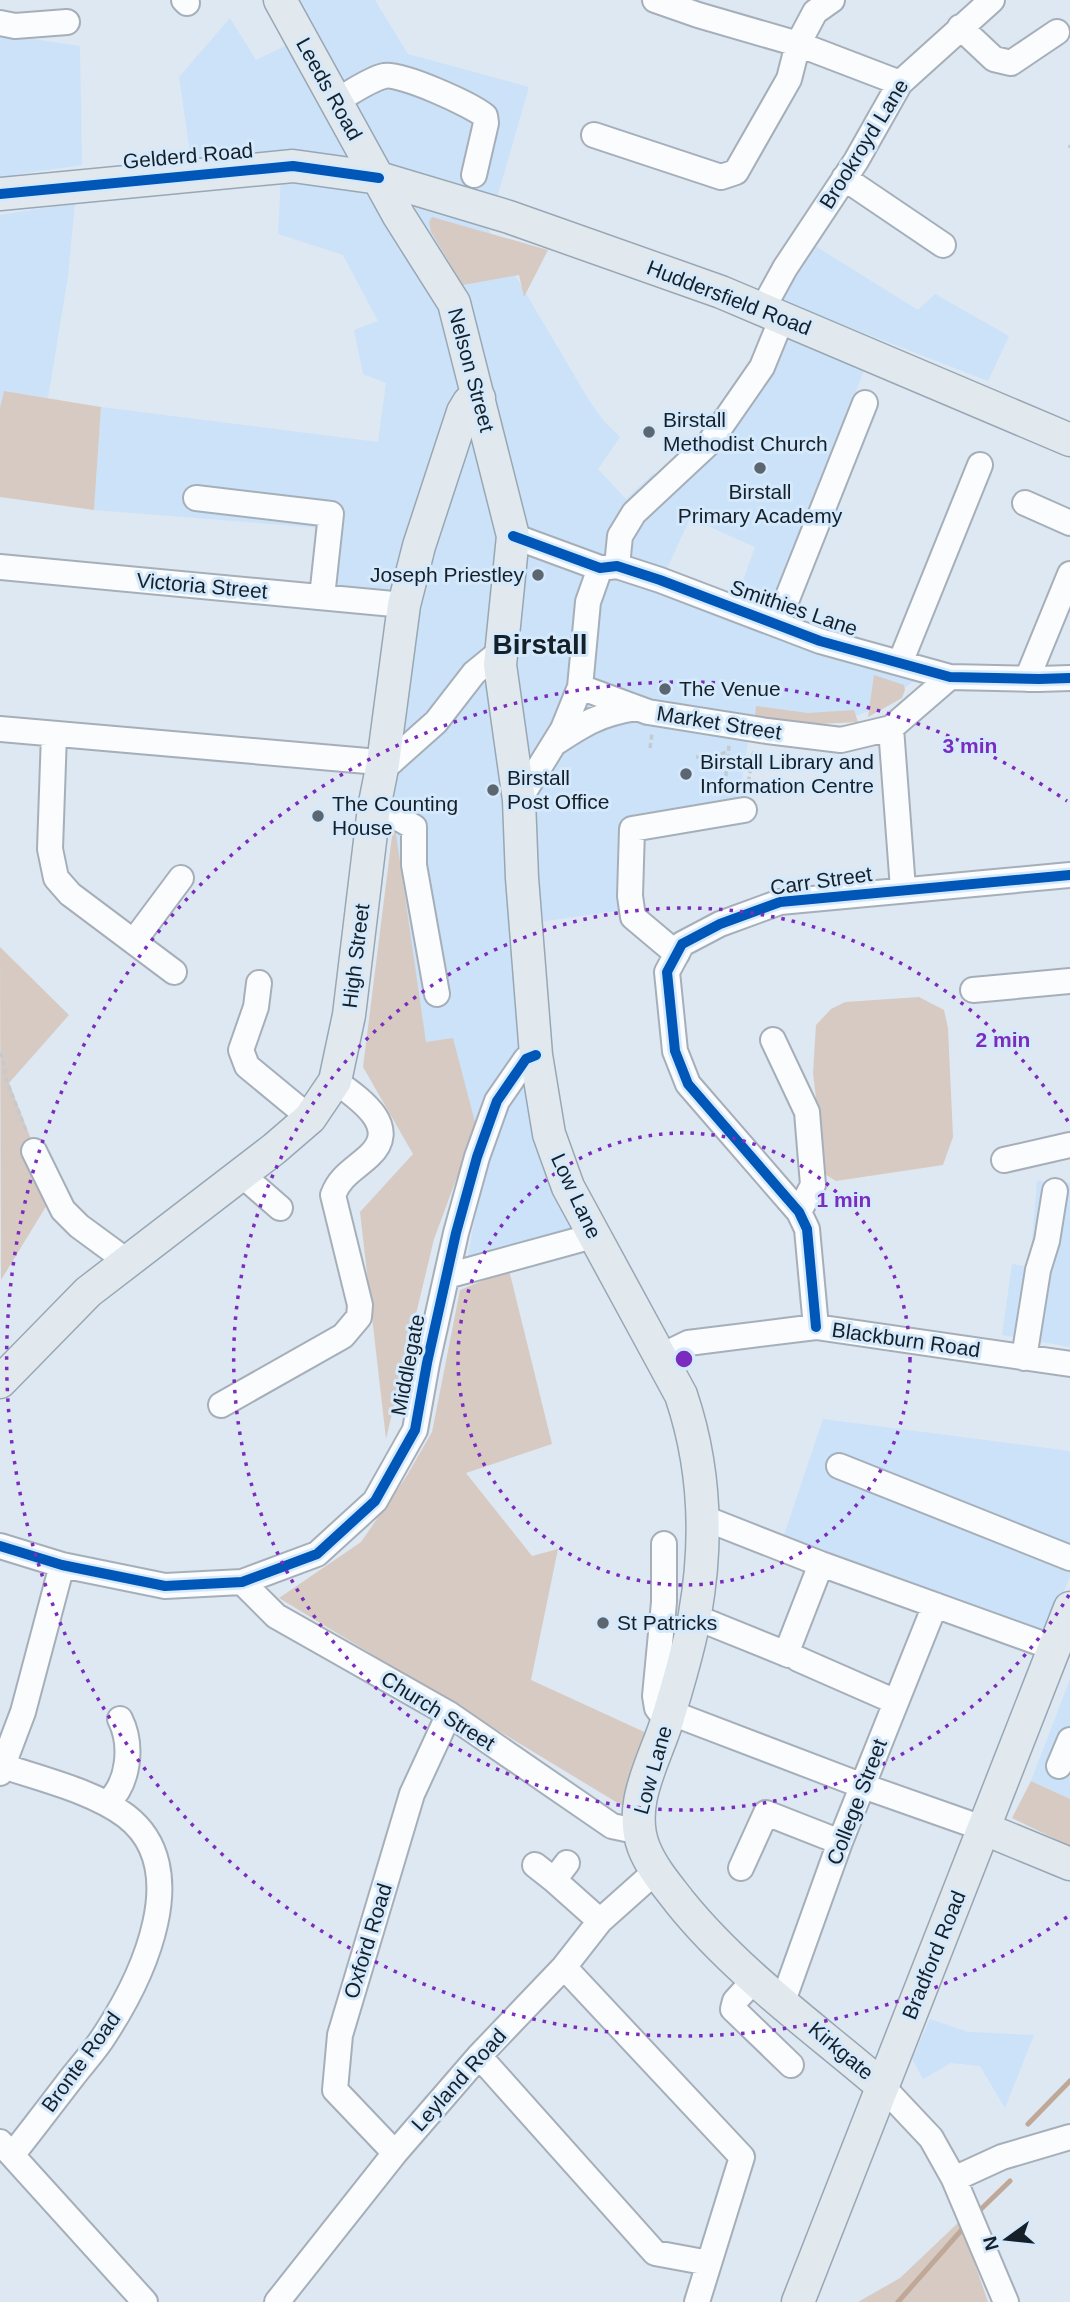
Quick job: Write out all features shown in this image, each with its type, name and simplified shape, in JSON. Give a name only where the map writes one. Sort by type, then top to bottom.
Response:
[{"type":"main road","name":"Leeds Road","points":[[280,0],[379,178]]},
{"type":"main road","name":"Gelderd Road","points":[[0,194],[293,166],[379,178]]},
{"type":"main road","name":"Huddersfield Road","points":[[379,178],[509,217],[721,292],[1070,440]]},
{"type":"main road","name":"Nelson Street","points":[[379,178],[454,303],[513,536]]},
{"type":"main road","name":"High Street","points":[[0,1382],[88,1292],[310,1118],[335,1081],[349,1015],[374,808],[383,763],[404,605],[419,546],[463,412],[469,402],[479,398]]},
{"type":"main road","name":"Low Lane","points":[[513,536],[500,664],[519,800],[522,878],[536,1055],[548,1134],[568,1187],[681,1395],[701,1478],[704,1518],[702,1565],[695,1617],[668,1716],[640,1798],[638,1828]]},
{"type":"main road","name":"Bradford Road","points":[[798,2302],[1070,1608]]},
{"type":"main road","name":"Kirkgate","points":[[638,1828],[656,1871],[706,1934],[882,2086]]},
{"type":"main road","points":[[985,1829],[1070,1864]]},
{"type":"street","points":[[655,0],[798,44],[900,83]]},
{"type":"street","points":[[594,135],[721,177],[736,172],[789,79],[798,44],[815,12],[832,0]]},
{"type":"street","name":"Brookroyd Lane","points":[[519,800],[563,729],[580,687],[588,602],[609,567],[620,536],[634,513],[710,442],[762,367],[772,314],[785,268],[844,178],[900,83],[992,0]]},
{"type":"street","points":[[8,24],[67,22]]},
{"type":"street","points":[[960,27],[994,59],[1011,63],[1057,32]]},
{"type":"street","points":[[336,101],[388,75],[418,84],[472,108],[485,116],[486,122],[474,175]]},
{"type":"street","points":[[844,178],[943,245]]},
{"type":"street","points":[[776,624],[865,403]]},
{"type":"street","points":[[900,663],[980,464]]},
{"type":"street","points":[[196,498],[331,514],[322,597]]},
{"type":"street","points":[[1025,503],[1070,523]]},
{"type":"street","name":"Smithies Lane","points":[[513,536],[820,641],[950,677],[1070,678]]},
{"type":"street","name":"Victoria Street","points":[[0,567],[404,605]]},
{"type":"street","points":[[1027,679],[1070,574]]},
{"type":"street","points":[[0,729],[383,763],[394,761],[428,730],[474,673],[501,651]]},
{"type":"street","name":"Market Street","points":[[580,687],[648,712],[841,740],[891,728],[950,677]]},
{"type":"street","name":"Market Street","points":[[554,743],[590,720],[636,708]]},
{"type":"street","points":[[891,728],[904,889]]},
{"type":"street","points":[[54,734],[50,849],[56,878],[70,894],[174,972]]},
{"type":"street","points":[[374,808],[414,827],[414,865],[437,994]]},
{"type":"street","points":[[744,810],[632,829],[629,896],[633,917],[677,954],[667,972],[675,1051],[688,1084],[799,1212],[807,1229],[816,1327]]},
{"type":"street","name":"Carr Street","points":[[677,954],[682,944],[720,924],[780,902],[1070,875]]},
{"type":"street","points":[[134,941],[181,878]]},
{"type":"street","points":[[973,990],[1070,981]]},
{"type":"street","points":[[259,983],[256,1007],[241,1050],[247,1066],[310,1118]]},
{"type":"street","points":[[773,1040],[807,1112],[813,1185],[799,1212]]},
{"type":"street","name":"Middlegate","points":[[0,1546],[62,1565],[166,1586],[242,1582],[317,1554],[375,1500],[415,1430],[427,1363],[477,1157],[497,1101],[526,1059],[536,1055]]},
{"type":"street","points":[[221,1405],[343,1336],[359,1317],[360,1305],[333,1195],[337,1184],[371,1155],[380,1137],[378,1122],[372,1109],[335,1081]]},
{"type":"street","points":[[1004,1160],[1070,1144]]},
{"type":"street","points":[[34,1151],[63,1210],[79,1226],[128,1262]]},
{"type":"street","points":[[241,1174],[280,1208]]},
{"type":"street","points":[[1024,1358],[1038,1270],[1047,1241],[1055,1191]]},
{"type":"street","points":[[447,1276],[593,1236]]},
{"type":"street","name":"Blackburn Road","points":[[661,1356],[688,1343],[816,1327],[1070,1364]]},
{"type":"street","points":[[839,1466],[1070,1558]]},
{"type":"street","points":[[704,1518],[821,1564],[1054,1648]]},
{"type":"street","points":[[664,1544],[664,1602],[655,1696],[657,1708],[668,1716],[985,1829]]},
{"type":"street","points":[[791,1656],[821,1564]]},
{"type":"street","points":[[1,1770],[23,1712],[62,1565]]},
{"type":"street","name":"Church Street","points":[[242,1582],[276,1616],[449,1714],[612,1826],[638,1828]]},
{"type":"street","name":"College Street","points":[[783,2001],[840,1842],[934,1605]]},
{"type":"street","points":[[695,1617],[896,1702]]},
{"type":"street","name":"Oxford Road","points":[[395,2153],[335,2090],[340,2035],[412,1794],[449,1714]]},
{"type":"street","points":[[107,1803],[118,1792],[124,1776],[126,1740],[120,1719]]},
{"type":"street","points":[[1059,1766],[1070,1740]]},
{"type":"street","name":"Bronte Road","points":[[1,1770],[107,1803],[127,1816],[143,1834],[154,1853],[160,1884],[157,1916],[142,1966],[106,2034],[6,2149]]},
{"type":"street","points":[[741,1868],[766,1812],[840,1842]]},
{"type":"street","points":[[552,1869],[600,1921]]},
{"type":"street","name":"Leyland Road","points":[[277,2302],[395,2153],[479,2056],[564,1967],[600,1921],[656,1871]]},
{"type":"street","points":[[564,1967],[742,2157],[697,2302]]},
{"type":"street","points":[[756,1978],[735,2001],[733,2009],[791,2065]]},
{"type":"street","points":[[479,2056],[655,2253],[709,2263]]},
{"type":"street","name":"Kirkgate","points":[[882,2086],[931,2138],[954,2179],[1006,2302]]},
{"type":"street","points":[[954,2179],[1002,2157],[1070,2137]]},
{"type":"street","points":[[6,2149],[145,2302]]},
{"type":"path","points":[[744,810],[758,730]]},
{"type":"path","points":[[696,757],[713,757],[729,751]]},
{"type":"path","points":[[727,767],[728,757]]},
{"type":"path","points":[[0,1053],[6,1079],[34,1151]]},
{"type":"shaded area","points":[[294,0],[375,0],[408,54],[529,87],[488,229],[590,402],[620,437],[598,469],[626,499],[654,473],[669,491],[784,333],[865,368],[769,613],[737,597],[755,547],[690,518],[666,571],[917,679],[876,708],[848,719],[755,716],[736,817],[638,833],[632,909],[516,925],[583,1234],[468,1256],[485,1162],[452,1038],[426,1043],[388,784],[420,597],[311,584],[322,528],[94,510],[101,407],[378,442],[386,383],[363,374],[354,330],[378,321],[343,255],[278,234],[282,158],[191,160],[179,77],[230,18],[256,60],[291,43]]},
{"type":"shaded area","points":[[0,34],[80,46],[82,165],[0,177]]},
{"type":"shaded area","points":[[75,203],[68,276],[48,398],[4,391],[0,407],[0,215]]},
{"type":"shaded area","points":[[432,217],[548,250],[524,297],[519,275],[463,285],[431,232],[429,222]]},
{"type":"shaded area","points":[[812,244],[918,310],[935,294],[1009,336],[988,381],[779,300]]},
{"type":"shaded area","points":[[4,391],[101,407],[94,510],[0,497],[0,407]]},
{"type":"shaded area","points":[[874,675],[904,685],[905,690],[902,698],[868,717]]},
{"type":"shaded area","points":[[756,706],[808,713],[854,710],[858,722],[819,724],[755,716]]},
{"type":"shaded area","points":[[394,820],[426,1042],[453,1038],[476,1126],[434,1239],[386,1439],[360,1212],[413,1154],[363,1067]]},
{"type":"shaded area","points":[[0,947],[69,1015],[9,1083],[53,1195],[1,1280]]},
{"type":"shaded area","points":[[919,997],[944,1010],[948,1028],[953,1137],[943,1165],[836,1181],[825,1174],[813,1073],[816,1025],[831,1009],[845,1002]]},
{"type":"shaded area","points":[[1037,1181],[1070,1183],[1070,1347],[1002,1335],[1012,1264],[1030,1267]]},
{"type":"shaded area","points":[[509,1270],[552,1444],[466,1473],[532,1556],[558,1549],[531,1680],[651,1735],[626,1808],[279,1598],[361,1542],[406,1477],[432,1432],[460,1290]]},
{"type":"shaded area","points":[[823,1419],[1070,1451],[1070,1576],[1046,1636],[784,1535]]},
{"type":"shaded area","points":[[1070,1679],[1070,1799],[1031,1781]]},
{"type":"shaded area","points":[[1031,1781],[1070,1799],[1070,1846],[1012,1818]]},
{"type":"shaded area","points":[[930,2019],[968,2032],[1034,2035],[1005,2108],[980,2066],[951,2063],[923,2079],[912,2059]]},
{"type":"shaded area","points":[[960,2221],[988,2302],[858,2302],[900,2278]]},
{"type":"waterway","points":[[1028,2124],[1070,2081]]},
{"type":"waterway","points":[[977,2213],[1010,2181]]},
{"type":"waterway","points":[[898,2302],[966,2225]]},
{"type":"cycle path","points":[[0,194],[293,166],[379,178]]},
{"type":"cycle path","points":[[513,536],[600,568],[617,566],[660,580],[820,641],[950,677],[1070,678]]},
{"type":"cycle path","points":[[816,1327],[807,1229],[799,1212],[688,1084],[675,1051],[667,972],[682,944],[720,924],[780,902],[1070,875]]},
{"type":"cycle path","points":[[0,1546],[62,1565],[165,1586],[242,1582],[317,1554],[375,1501],[415,1430],[456,1233],[477,1157],[497,1101],[526,1059],[536,1055]]},
{"type":"place","name":"Birstall Methodist Church","points":[[649,432]]},
{"type":"place","name":"Birstall Primary Academy","points":[[760,468]]},
{"type":"place","name":"Joseph Priestley","points":[[538,575]]},
{"type":"place","name":"The Venue","points":[[665,689]]},
{"type":"place","name":"Birstall Library and Information Centre","points":[[686,774]]},
{"type":"place","name":"Birstall Post Office","points":[[493,790]]},
{"type":"place","name":"The Counting House","points":[[318,816]]},
{"type":"place","name":"St Patricks","points":[[603,1623]]},
{"type":"district","name":"Birstall","points":[[540,644]]}]
